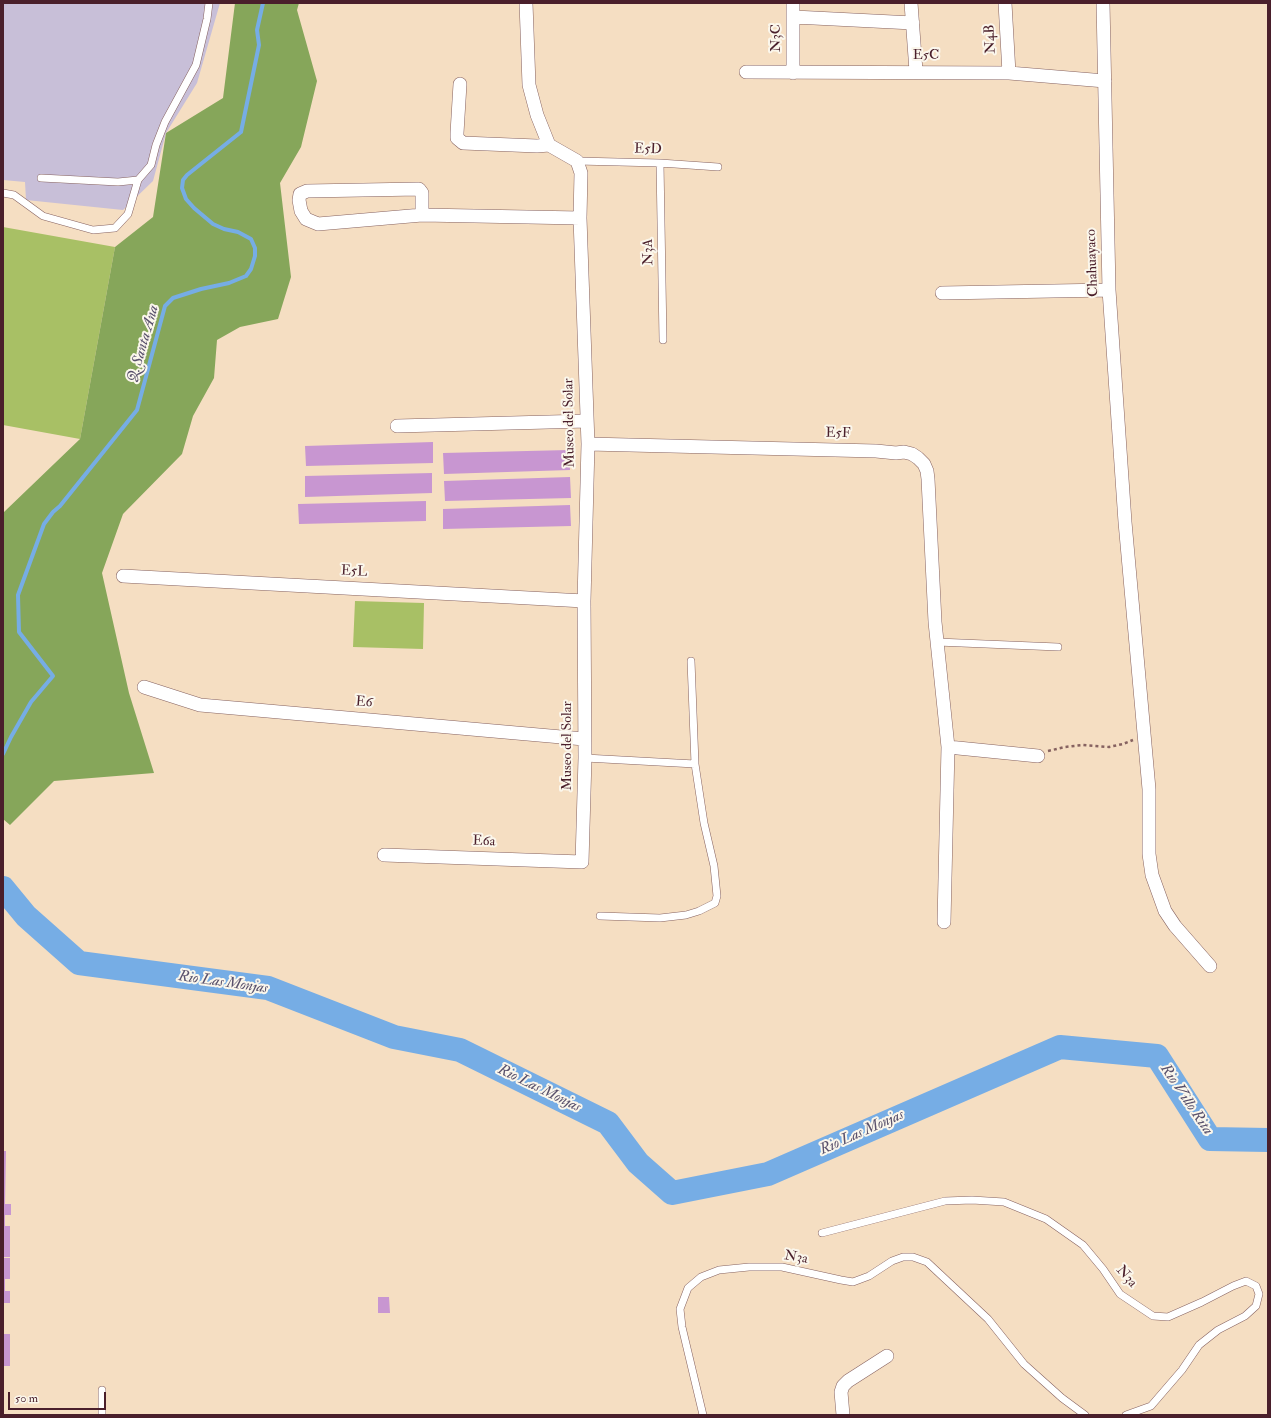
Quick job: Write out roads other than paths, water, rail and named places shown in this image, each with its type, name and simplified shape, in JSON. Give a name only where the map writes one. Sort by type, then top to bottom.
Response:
[{"type":"street","points":[[526,3],[529,85],[536,116],[549,145]]},
{"type":"street","name":"N3C","points":[[793,3],[793,73]]},
{"type":"street","points":[[911,3],[916,71]]},
{"type":"street","name":"N4B","points":[[1005,3],[1009,72]]},
{"type":"street","name":"Chahuayaco","points":[[1102,3],[1109,290],[1125,522],[1149,789],[1149,854],[1152,875],[1165,911],[1175,926],[1210,966]]},
{"type":"street","points":[[794,17],[913,23]]},
{"type":"street","name":"E5C","points":[[746,72],[1009,72],[1105,81]]},
{"type":"street","points":[[460,84],[457,138],[463,143],[537,146],[549,145],[577,161]]},
{"type":"street","name":"Museo del Solar","points":[[577,161],[581,173],[580,218],[588,444],[584,601],[585,758],[582,862]]},
{"type":"street","points":[[422,215],[422,193],[419,189],[307,191],[300,194],[299,200],[301,211],[306,219],[318,224],[422,215],[580,218]]},
{"type":"street","points":[[942,293],[1109,290]]},
{"type":"street","points":[[397,426],[587,421]]},
{"type":"street","name":"E5F","points":[[588,444],[876,451],[896,453],[904,452],[912,454],[924,464],[927,471],[935,622],[948,747],[944,922]]},
{"type":"street","name":"E5L","points":[[123,576],[584,601]]},
{"type":"street","name":"E6","points":[[144,687],[200,705],[584,739]]},
{"type":"street","points":[[948,747],[1038,756]]},
{"type":"street","name":"E6a","points":[[384,855],[582,862]]},
{"type":"street","points":[[843,1415],[841,1392],[843,1386],[848,1381],[887,1356]]},
{"type":"lane","points":[[3,193],[14,195],[43,216],[93,230],[115,228],[128,214],[138,180],[151,164],[156,145],[165,122],[196,65],[207,19],[209,3]]},
{"type":"lane","name":"E5D","points":[[577,161],[660,163],[718,167]]},
{"type":"lane","name":"N3A","points":[[660,163],[663,340]]},
{"type":"lane","points":[[41,178],[118,182],[138,180]]},
{"type":"lane","points":[[937,642],[1058,647]]},
{"type":"lane","points":[[600,916],[660,918],[686,915],[699,911],[715,903],[717,896],[714,866],[704,823],[694,764],[691,661]]},
{"type":"lane","points":[[585,758],[694,764]]},
{"type":"lane","name":"N3a","points":[[822,1233],[945,1201],[972,1200],[1004,1202],[1046,1219],[1083,1245],[1103,1269],[1120,1294],[1153,1316],[1168,1317],[1246,1281],[1256,1286],[1259,1294],[1256,1306],[1245,1316],[1218,1330],[1199,1345],[1182,1370],[1151,1406],[1126,1415]]},
{"type":"lane","name":"N3a","points":[[702,1415],[682,1327],[680,1309],[688,1288],[701,1277],[720,1270],[749,1267],[782,1267],[853,1282],[869,1276],[892,1261],[903,1257],[913,1257],[927,1262],[988,1319],[1024,1364],[1062,1398],[1085,1415]]},
{"type":"lane","points":[[102,1390],[102,1415]]},
{"type":"waterway","name":"Q. Santa Ana","points":[[3,754],[31,702],[53,676],[19,632],[18,595],[44,524],[137,410],[165,306],[173,298],[201,289],[229,283],[246,276],[251,269],[255,256],[255,248],[251,239],[238,232],[224,229],[213,224],[186,199],[182,188],[183,180],[187,175],[241,132],[259,45],[257,30],[263,3]]},
{"type":"waterway","name":"Rio Las Monjas","points":[[3,888],[26,916],[79,963],[268,988],[394,1037],[460,1050],[608,1123],[638,1163],[672,1193],[768,1174],[1060,1047],[1157,1056],[1210,1139],[1268,1140]]},
{"type":"water label","name":"Rio Villo Rita","points":[[1186,1100]]}]
